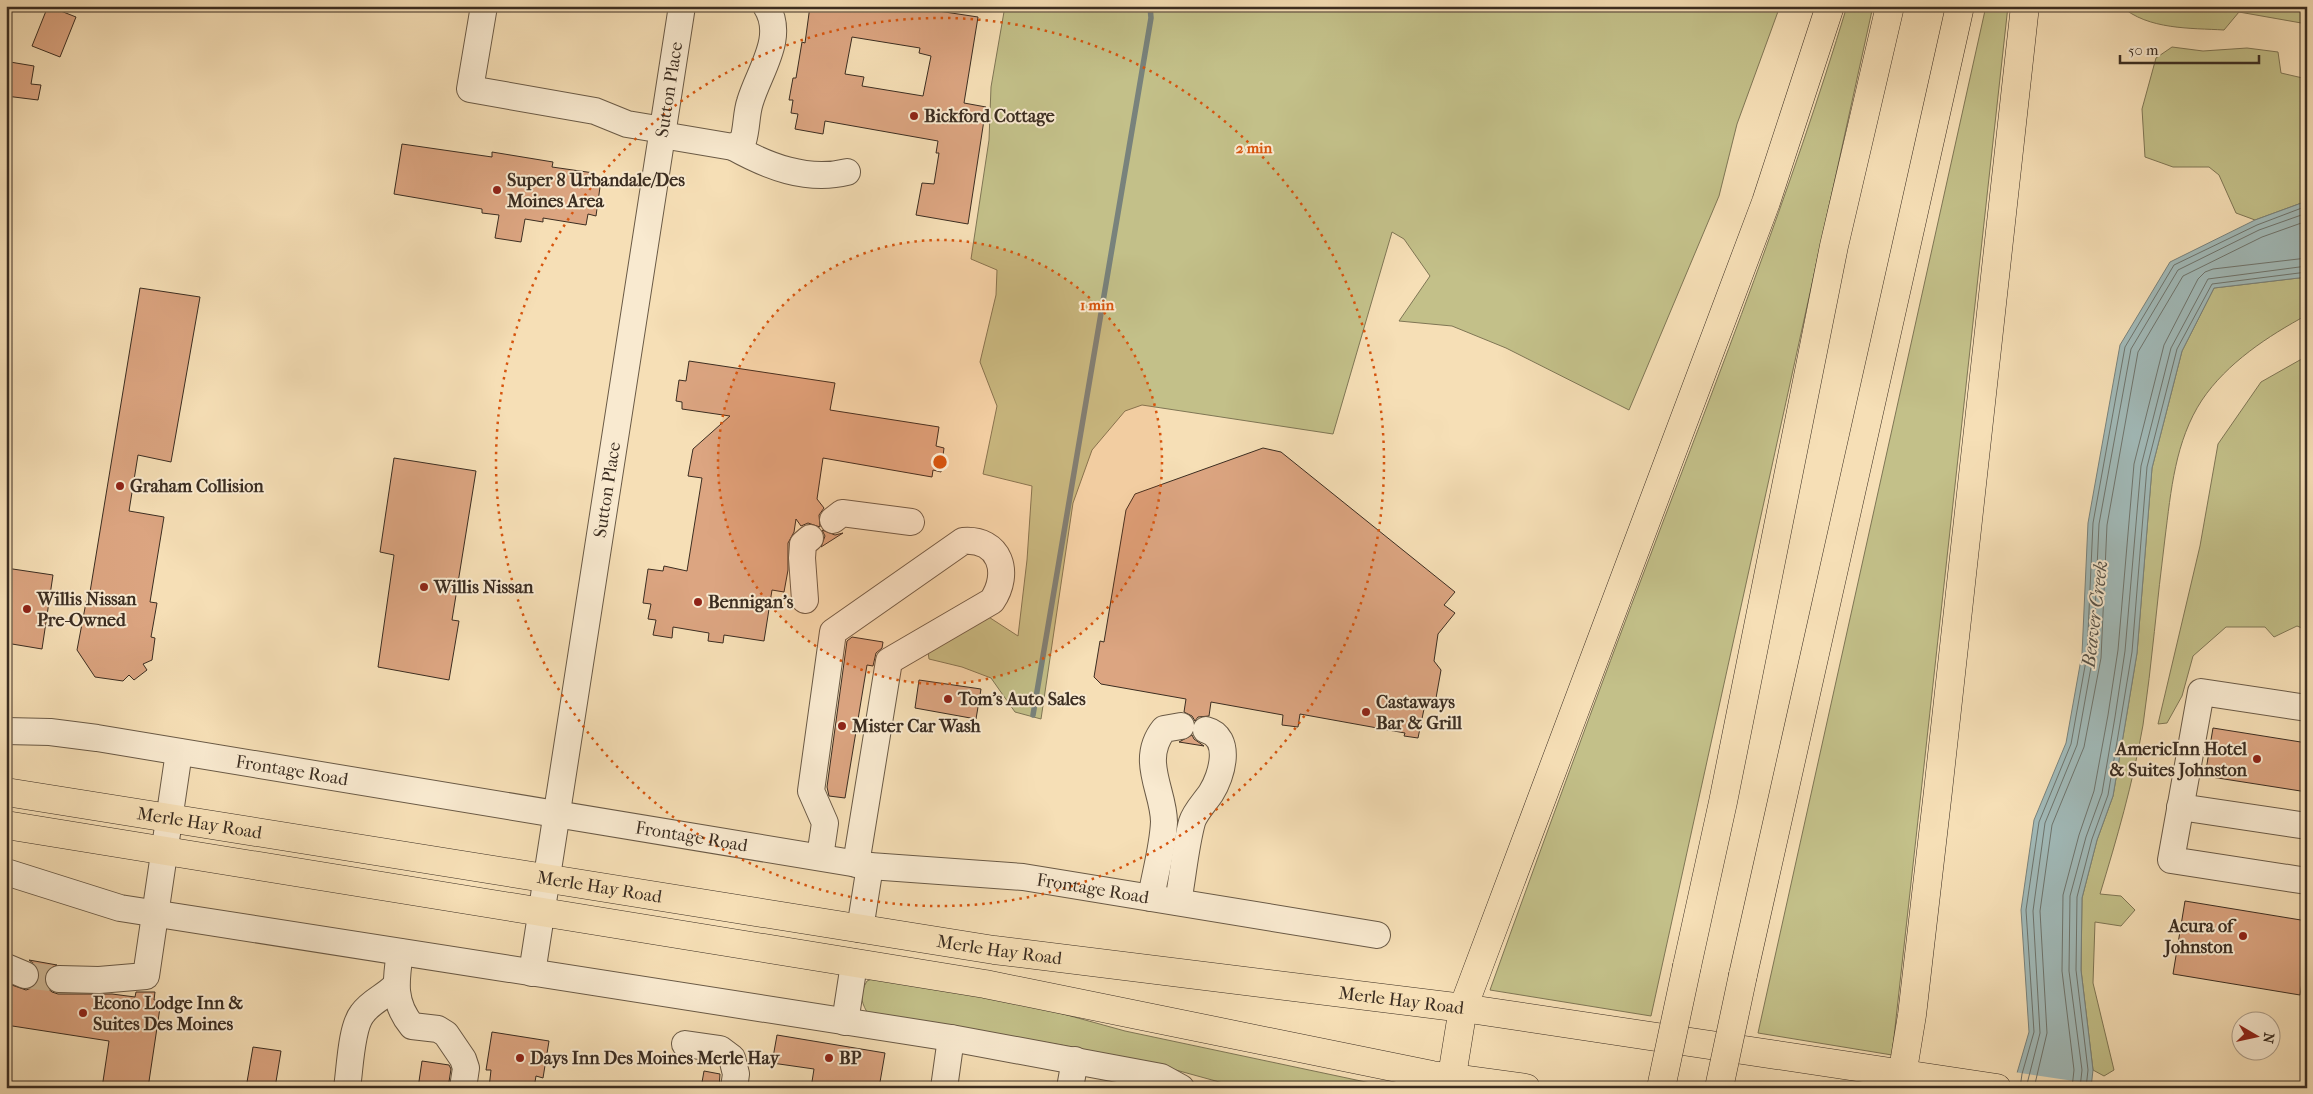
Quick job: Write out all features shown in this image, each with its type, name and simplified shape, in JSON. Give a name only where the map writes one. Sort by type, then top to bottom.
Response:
[{"type":"main road","points":[[1450,1082],[1463,1008],[1766,202],[1830,6]]},
{"type":"main road","points":[[1661,1088],[1725,792],[1834,246],[1890,6]]},
{"type":"main road","points":[[1719,1088],[1960,6]]},
{"type":"main road","points":[[1902,1081],[1938,791],[2025,6]]},
{"type":"main road","name":"Merle Hay Road","points":[[6,792],[994,950],[1463,1008],[1902,1081],[1988,1086]]},
{"type":"main road","name":"Merle Hay Road","points":[[6,825],[985,984],[1450,1082],[1526,1088]]},
{"type":"street","points":[[484,6],[470,89],[595,110],[627,124],[733,147],[773,167],[830,176],[847,172]]},
{"type":"street","name":"Sutton Place","points":[[532,973],[682,6]]},
{"type":"street","points":[[733,147],[743,140],[748,127],[749,105],[759,74],[771,50],[774,32],[766,6]]},
{"type":"street","points":[[833,520],[842,513],[911,522]]},
{"type":"street","points":[[805,600],[803,544],[810,538]]},
{"type":"street","points":[[820,857],[825,823],[811,791],[833,632],[963,541],[973,540],[989,548],[998,558],[1002,571],[1001,586],[992,601],[889,661],[863,865],[860,929]]},
{"type":"street","points":[[2307,708],[2201,692],[2171,860],[2307,880]]},
{"type":"street","points":[[1151,898],[1164,822],[1153,766],[1157,740],[1164,729],[1181,726]]},
{"type":"street","points":[[1178,902],[1193,820],[1217,782],[1224,746],[1216,734],[1206,730]]},
{"type":"street","name":"Frontage Road","points":[[6,731],[50,732],[179,752],[863,865],[1023,877],[1377,935]]},
{"type":"street","points":[[59,979],[99,980],[146,976],[179,752]]},
{"type":"street","points":[[2180,807],[2307,826]]},
{"type":"street","points":[[6,872],[120,908],[951,1038],[1161,1077],[1181,1088]]},
{"type":"street","points":[[400,952],[395,986],[403,1012],[412,1026],[438,1029],[446,1034],[458,1051],[466,1068],[463,1088]]},
{"type":"street","points":[[845,1022],[854,964]]},
{"type":"street","points":[[347,1088],[357,1023],[369,1006],[389,993],[395,986]]},
{"type":"street","points":[[944,1088],[951,1038]]},
{"type":"street","points":[[685,1044],[720,1050],[732,1058],[736,1074],[734,1088]]},
{"type":"street","points":[[1070,1088],[1075,1060]]},
{"type":"shaded area","points":[[1005,6],[1780,6],[1737,124],[1719,196],[1629,410],[1506,348],[1452,326],[1399,321],[1430,276],[1404,239],[1392,232],[1333,434],[1142,405],[1125,411],[1092,450],[1073,503],[1041,719],[1015,712],[991,678],[962,667],[929,659],[927,645],[981,612],[1018,636],[1027,560],[1032,486],[983,474],[997,406],[980,362],[996,295],[997,270],[971,259],[989,140],[991,87]]},
{"type":"shaded area","points":[[1847,6],[1873,6],[1651,1016],[1490,990],[1590,715],[1779,212]]},
{"type":"shaded area","points":[[1986,6],[2008,6],[1892,1055],[1758,1033]]},
{"type":"shaded area","points":[[2121,6],[2307,6],[2307,24],[2239,12],[2224,30],[2184,28],[2144,20]]},
{"type":"shaded area","points":[[2172,47],[2203,51],[2247,48],[2278,52],[2281,73],[2307,79],[2307,201],[2255,220],[2236,213],[2219,175],[2209,167],[2173,167],[2145,157],[2142,109],[2156,58]]},
{"type":"shaded area","points":[[2307,277],[2307,315],[2263,341],[2223,374],[2202,400],[2193,416],[2180,449],[2162,561],[2143,725],[2129,789],[2100,894],[2121,896],[2135,910],[2121,926],[2095,922],[2093,983],[2114,1070],[2104,1076],[2093,1070],[2081,970],[2082,898],[2097,840],[2113,796],[2137,653],[2152,468],[2182,351],[2214,288]]},
{"type":"shaded area","points":[[2307,356],[2307,630],[2297,626],[2274,637],[2265,627],[2226,627],[2193,656],[2182,696],[2167,723],[2158,724],[2200,546],[2218,444],[2261,382]]},
{"type":"shaded area","points":[[880,976],[998,996],[1125,1031],[1394,1088],[1253,1088],[1223,1083],[1154,1064],[1061,1045],[867,1012],[862,1000],[863,989],[867,981]]},
{"type":"water","name":"Beaver Creek","points":[[2307,201],[2307,277],[2214,288],[2182,351],[2152,468],[2137,653],[2113,796],[2097,840],[2082,898],[2081,970],[2093,1070],[2091,1088],[2015,1088],[2017,1073],[2029,1032],[2021,910],[2034,820],[2066,743],[2082,654],[2088,523],[2120,345],[2170,262],[2255,220]]},
{"type":"pier","points":[[2014,1072],[2094,1084],[2093,1088],[2012,1088]]},
{"type":"building","points":[[48,6],[76,17],[60,57],[32,46]]},
{"type":"building","name":"Bickford Cottage","points":[[810,6],[905,6],[978,17],[964,103],[986,107],[968,224],[916,215],[922,183],[934,184],[939,153],[936,153],[938,141],[825,121],[823,134],[795,129],[798,114],[791,113],[793,100],[789,100],[793,78],[796,78],[802,42],[805,43]],"holes":[[[852,37],[920,48],[919,53],[931,56],[923,96],[862,86],[864,77],[845,74]]]},
{"type":"building","points":[[10,62],[34,66],[31,84],[41,85],[38,100],[6,96]]},
{"type":"building","name":"Super 8 Urbandale/Des Moines Area","points":[[402,144],[492,157],[492,152],[553,162],[552,167],[594,173],[592,186],[600,187],[596,216],[588,214],[586,225],[543,218],[543,222],[525,219],[521,242],[495,238],[499,215],[482,213],[482,209],[394,194]]},
{"type":"building","name":"Graham Collision","points":[[140,288],[200,297],[171,462],[138,455],[129,511],[164,517],[150,602],[157,603],[151,637],[155,638],[152,660],[143,664],[147,670],[134,680],[129,675],[123,681],[95,677],[77,650],[88,592],[90,592]]},
{"type":"building","points":[[689,361],[835,383],[830,410],[939,427],[936,446],[944,448],[941,472],[933,470],[932,477],[823,458],[817,499],[824,508],[819,515],[820,527],[808,523],[801,526],[796,519],[794,532],[788,543],[788,570],[784,592],[772,590],[764,641],[724,635],[723,643],[708,641],[709,633],[673,627],[672,638],[653,635],[656,620],[648,619],[651,604],[643,603],[648,569],[663,571],[664,566],[687,571],[702,478],[688,476],[693,449],[730,416],[682,409],[682,402],[676,401],[679,380],[686,381]]},
{"type":"building","points":[[1263,448],[1281,452],[1455,592],[1444,605],[1455,613],[1438,634],[1434,661],[1441,670],[1436,698],[1424,709],[1418,738],[1404,736],[1405,733],[1300,714],[1298,727],[1282,725],[1283,715],[1211,702],[1209,716],[1198,717],[1195,721],[1192,716],[1184,712],[1186,699],[1101,684],[1094,677],[1100,641],[1104,642],[1126,510],[1135,494]]},
{"type":"building","name":"Willis Nissan","points":[[394,458],[476,471],[452,620],[459,621],[449,680],[378,667],[394,555],[380,552]]},
{"type":"building","points":[[822,530],[835,535],[843,533],[821,547],[825,536]]},
{"type":"building","name":"Willis Nissan Pre-Owned","points":[[6,568],[53,575],[42,649],[6,643]]},
{"type":"building","name":"Mister Car Wash","points":[[852,637],[883,642],[882,648],[876,653],[873,666],[867,665],[845,798],[829,796],[827,787],[847,641]]},
{"type":"building","name":"Tom's Auto Sales","points":[[919,680],[981,689],[976,719],[915,708]]},
{"type":"building","name":"AmericInn Hotel & Suites Johnston","points":[[2213,728],[2307,743],[2307,792],[2205,776]]},
{"type":"building","points":[[1192,735],[1194,739],[1204,746],[1179,742]]},
{"type":"building","name":"Acura of Johnston","points":[[2185,901],[2307,921],[2307,951],[2300,995],[2173,974]]},
{"type":"building","name":"Econo Lodge Inn & Suites Des Moines","points":[[29,960],[57,965],[47,971],[44,979],[46,987],[58,994],[112,994],[135,997],[136,992],[155,992],[154,1000],[161,1001],[148,1088],[102,1088],[109,1041],[6,1025],[6,983],[26,990],[34,987],[39,980],[40,973],[37,966]]},
{"type":"building","name":"Days Inn Des Moines Merle Hay","points":[[492,1032],[549,1041],[543,1078],[536,1076],[534,1088],[489,1088],[491,1070],[486,1070]]},
{"type":"building","name":"BP","points":[[777,1035],[885,1053],[879,1088],[811,1088],[814,1069],[772,1063]]},
{"type":"building","points":[[253,1047],[281,1051],[275,1088],[246,1088]]},
{"type":"building","points":[[422,1061],[449,1065],[451,1069],[448,1088],[418,1088]]},
{"type":"building","points":[[704,1071],[720,1074],[719,1088],[701,1088]]},
{"type":"waterway","points":[[1033,715],[1151,18],[1150,6]]},
{"type":"tunnel","points":[[25,975],[59,979]]},
{"type":"place","name":"Bickford Cottage","points":[[914,116]]},
{"type":"place","name":"Super 8 Urbandale/Des Moines Area","points":[[497,190]]},
{"type":"place","name":"Graham Collision","points":[[120,486]]},
{"type":"place","name":"Willis Nissan","points":[[424,587]]},
{"type":"place","name":"Bennigan's","points":[[698,602]]},
{"type":"place","name":"Willis Nissan Pre-Owned","points":[[27,609]]},
{"type":"place","name":"Tom's Auto Sales","points":[[948,699]]},
{"type":"place","name":"Castaways Bar & Grill","points":[[1366,712]]},
{"type":"place","name":"Mister Car Wash","points":[[842,726]]},
{"type":"place","name":"AmericInn Hotel & Suites Johnston","points":[[2257,759]]},
{"type":"place","name":"Acura of Johnston","points":[[2243,936]]},
{"type":"place","name":"Econo Lodge Inn & Suites Des Moines","points":[[83,1013]]},
{"type":"place","name":"Days Inn Des Moines Merle Hay","points":[[520,1058]]},
{"type":"place","name":"BP","points":[[829,1058]]}]
